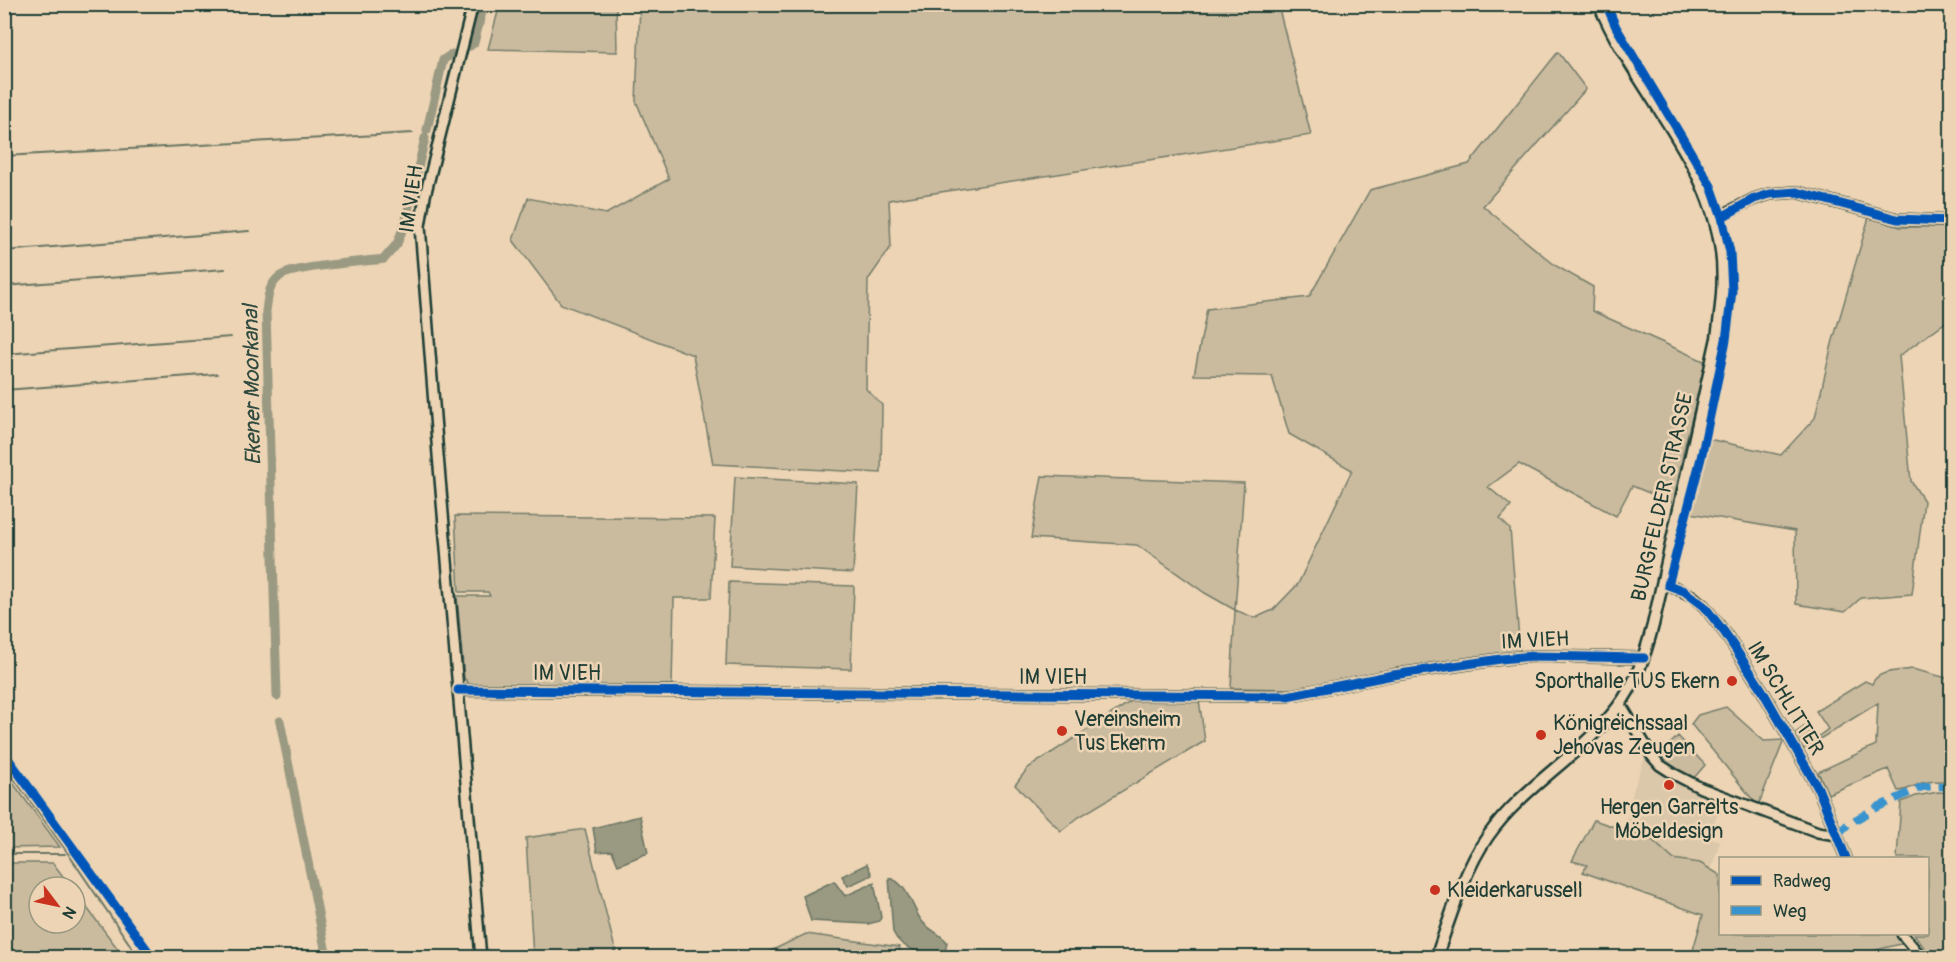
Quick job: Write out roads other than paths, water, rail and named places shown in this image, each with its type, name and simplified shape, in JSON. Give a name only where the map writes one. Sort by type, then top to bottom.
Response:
[{"type":"street","name":"IM VIEH","points":[[473,4],[425,196],[420,226],[481,957]]},
{"type":"street","name":"BURGFELDER STRASSE","points":[[1436,957],[1458,896],[1487,838],[1508,812],[1584,744],[1618,707],[1634,680],[1644,658],[1718,338],[1722,252],[1715,219],[1698,175],[1615,38],[1599,4]]},
{"type":"street","points":[[1715,219],[1762,196],[1797,192],[1898,219],[1952,221]]},
{"type":"street","name":"IM SCHLITTER","points":[[1662,584],[1692,596],[1704,606],[1725,633],[1774,710],[1818,788],[1846,857]]},
{"type":"street","name":"IM VIEH","points":[[458,690],[1287,696],[1393,675],[1501,659],[1533,656],[1644,658]]},
{"type":"street","points":[[1618,707],[1624,710],[1660,765],[1674,774],[1701,788],[1807,828],[1837,835]]},
{"type":"street","points":[[1904,935],[1922,957]]},
{"type":"waterway","name":"Ekener Moorkanal","points":[[470,46],[474,43],[484,4]]},
{"type":"waterway","name":"Ekener Moorkanal","points":[[427,130],[443,60],[452,54]]},
{"type":"waterway","points":[[4,156],[413,133]]},
{"type":"waterway","name":"Ekener Moorkanal","points":[[277,696],[266,311],[269,293],[275,281],[286,273],[312,267],[384,259],[397,244],[405,223],[425,138]]},
{"type":"waterway","points":[[4,251],[249,231]]},
{"type":"waterway","points":[[4,286],[225,269]]},
{"type":"waterway","points":[[4,354],[231,337]]},
{"type":"waterway","points":[[4,390],[217,374]]},
{"type":"waterway","name":"Ekener Moorkanal","points":[[280,721],[327,958]]},
{"type":"waterway","points":[[4,765],[65,849],[139,958]]},
{"type":"waterway","points":[[4,854],[65,854]]},
{"type":"place","name":"Sporthalle TUS Ekern","points":[[1732,681]]},
{"type":"place","name":"Vereinsheim Tus Ekerm","points":[[1062,731]]},
{"type":"place","name":"Königreichssaal Jehovas Zeugen","points":[[1541,735]]},
{"type":"place","name":"Hergen Garrelts Möbeldesign","points":[[1669,785]]},
{"type":"place","name":"Kleiderkarussell","points":[[1435,890]]}]
